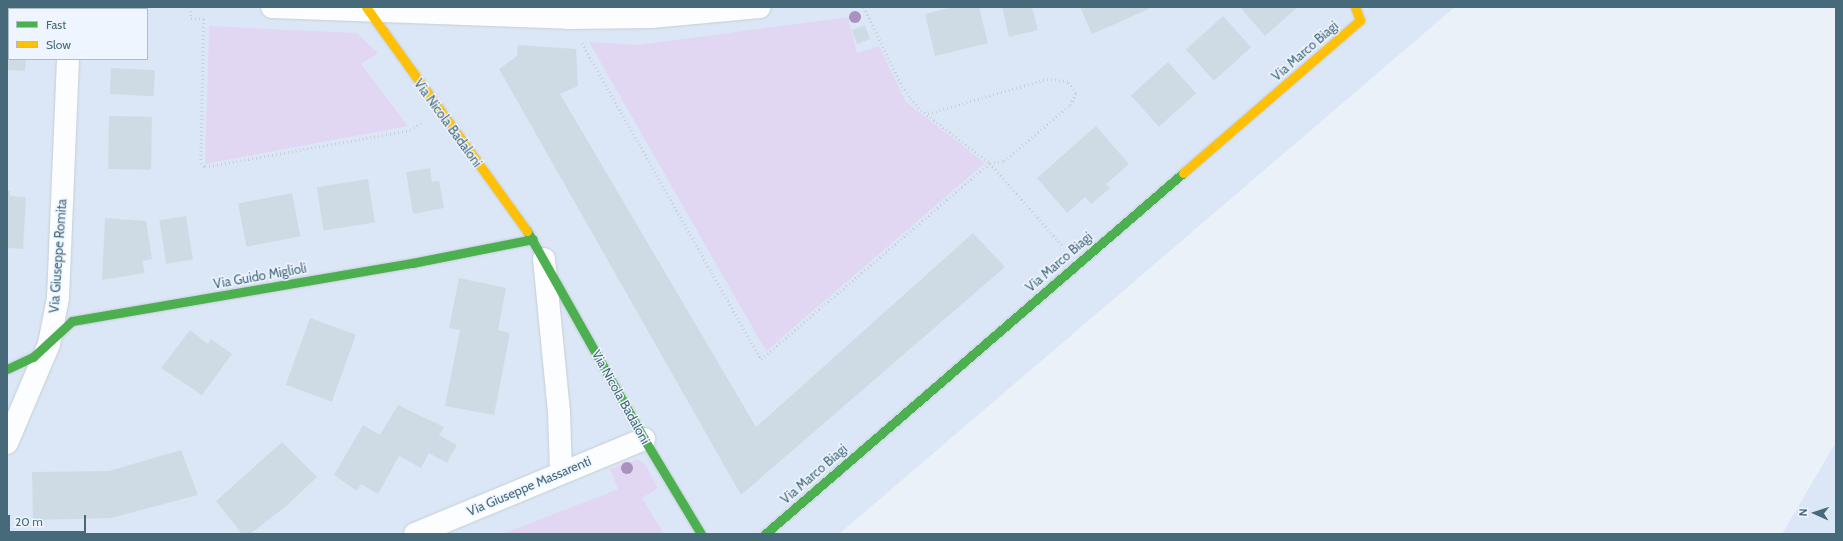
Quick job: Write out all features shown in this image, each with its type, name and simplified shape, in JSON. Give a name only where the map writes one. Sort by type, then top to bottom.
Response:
[{"type":"street","points":[[272,7],[568,18],[622,12],[760,7]]},
{"type":"street","name":"Via Marco Biagi","points":[[765,534],[1360,20],[1355,7]]},
{"type":"street","name":"Via Nicola Badaloni","points":[[368,10],[438,110],[533,239],[644,439],[701,534]]},
{"type":"street","name":"Via Giuseppe Romita","points":[[7,443],[49,344],[58,298],[68,60]]},
{"type":"street","name":"Via Guido Miglioli","points":[[7,369],[28,360],[49,344],[72,321],[412,263],[533,239]]},
{"type":"street","name":"Via Nicola Badaloni","points":[[544,259],[559,412],[561,472]]},
{"type":"street","name":"Via Giuseppe Massarenti","points":[[415,534],[561,472],[644,439]]},
{"type":"path","points":[[191,7],[191,18],[204,19],[201,163],[205,167],[410,130],[438,110]]},
{"type":"path","points":[[864,7],[902,86],[928,114],[990,163],[1078,263]]},
{"type":"path","points":[[568,18],[761,359],[990,163],[1004,160],[1070,105],[1076,93],[1072,85],[1063,80],[1036,81],[928,114]]},
{"type":"shaded area","points":[[7,7],[1455,7],[839,534],[7,534]]},
{"type":"shaded area","points":[[848,17],[857,53],[879,46],[906,102],[985,163],[766,351],[589,42],[638,45]]},
{"type":"shaded area","points":[[209,26],[357,33],[378,53],[361,64],[408,126],[205,164]]},
{"type":"shaded area","points":[[1836,442],[1836,534],[1782,534]]},
{"type":"shaded area","points":[[638,459],[645,464],[658,488],[642,498],[664,534],[503,534],[618,489],[610,469]]},
{"type":"building","points":[[953,7],[979,7],[988,43],[935,56],[925,14]]},
{"type":"building","points":[[1002,7],[1032,7],[1038,30],[1009,37]]},
{"type":"building","points":[[1080,7],[1148,7],[1149,9],[1092,34]]},
{"type":"building","points":[[1240,7],[1298,7],[1265,36]]},
{"type":"building","points":[[1223,16],[1251,47],[1214,81],[1186,49]]},
{"type":"building","points":[[7,20],[8,60],[26,60],[25,71],[7,70]]},
{"type":"building","points":[[865,25],[870,39],[857,44],[852,30]]},
{"type":"building","points":[[518,45],[576,49],[578,86],[560,94],[756,427],[973,233],[1005,267],[741,495],[499,69],[517,56]]},
{"type":"building","points":[[1168,62],[1196,93],[1159,127],[1131,95]]},
{"type":"building","points":[[111,68],[155,70],[154,96],[110,94]]},
{"type":"building","points":[[109,116],[152,117],[151,170],[108,169]]},
{"type":"building","points":[[1096,126],[1129,164],[1106,184],[1110,188],[1091,204],[1085,197],[1067,213],[1037,178]]},
{"type":"building","points":[[430,168],[432,182],[439,181],[444,208],[413,214],[406,172]]},
{"type":"building","points":[[368,179],[375,222],[324,231],[317,187]]},
{"type":"building","points":[[7,191],[10,191],[10,196],[26,197],[23,249],[7,248]]},
{"type":"building","points":[[292,193],[300,236],[246,247],[238,203]]},
{"type":"building","points":[[186,216],[193,259],[166,264],[159,220]]},
{"type":"building","points":[[105,218],[146,221],[152,259],[142,261],[145,273],[102,280]]},
{"type":"building","points":[[459,278],[506,288],[498,330],[510,333],[494,415],[445,406],[460,330],[449,328]]},
{"type":"building","points":[[310,318],[356,335],[332,401],[286,385]]},
{"type":"building","points":[[190,330],[208,344],[211,339],[232,354],[202,395],[161,368]]},
{"type":"building","points":[[398,405],[444,427],[439,435],[457,445],[447,463],[429,453],[421,468],[399,456],[378,494],[361,484],[357,491],[334,475],[363,425],[380,435]]},
{"type":"building","points":[[282,442],[317,477],[285,507],[250,534],[242,534],[216,501]]},
{"type":"building","points":[[181,450],[198,495],[111,518],[33,520],[32,472],[109,471]]},
{"type":"traffic: fast","points":[[765,534],[1183,173]]},
{"type":"traffic: fast","points":[[527,231],[644,439],[701,534]]},
{"type":"traffic: fast","points":[[7,369],[33,357],[72,321],[412,263],[533,239]]},
{"type":"traffic: slow","points":[[366,7],[527,231]]},
{"type":"traffic: slow","points":[[1183,173],[1360,20],[1355,7]]}]
